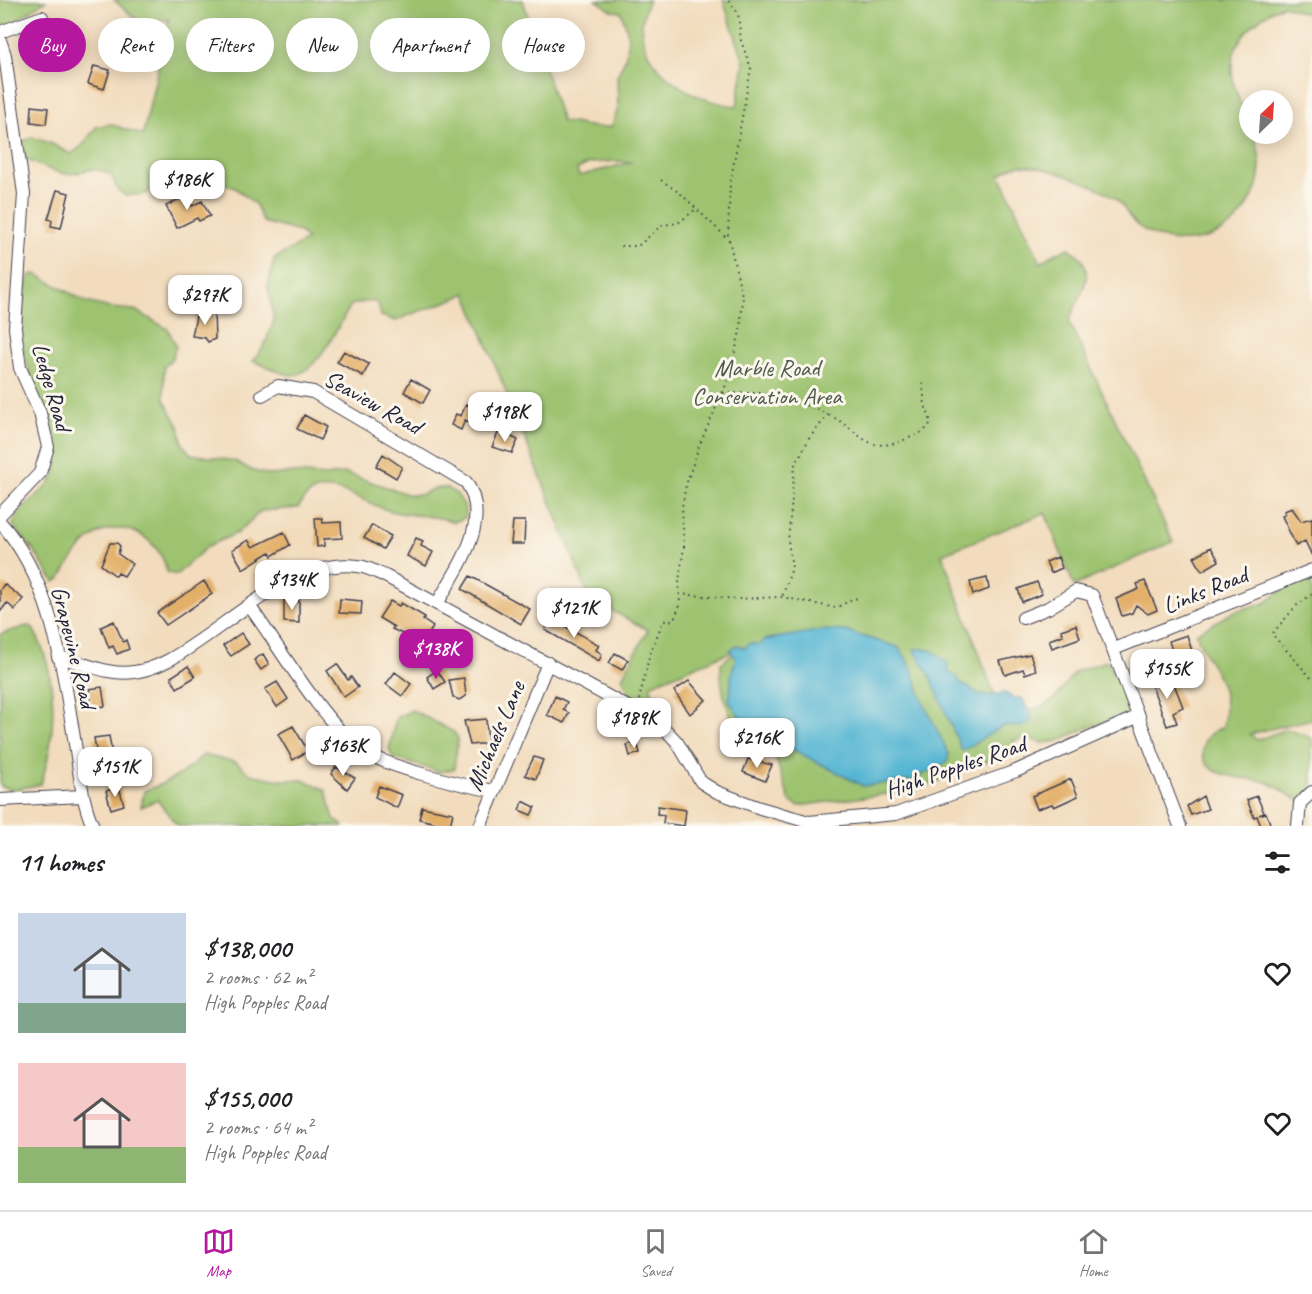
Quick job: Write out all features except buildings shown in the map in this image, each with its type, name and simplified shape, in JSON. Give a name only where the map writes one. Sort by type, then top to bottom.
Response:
[{"type":"street","points":[[0,32],[42,17]]},
{"type":"street","name":"Ledge Road","points":[[0,40],[5,55],[24,194],[15,328],[20,368],[40,413],[48,447],[40,474],[0,515]]},
{"type":"street","name":"Seaview Road","points":[[262,395],[278,387],[313,392],[466,482],[476,500],[477,520],[473,534],[437,604]]},
{"type":"street","name":"Grapevine Road","points":[[0,522],[17,541],[26,558],[46,610],[58,657],[83,796],[93,826]]},
{"type":"street","name":"High Popples Road","points":[[58,657],[107,672],[124,673],[147,670],[180,654],[272,590],[303,574],[344,565],[372,570],[661,724],[677,742],[700,782],[717,792],[810,824],[896,814],[1016,771],[1139,716]]},
{"type":"street","name":"Links Road","points":[[1114,649],[1312,570]]},
{"type":"street","points":[[1023,618],[1048,608],[1076,591],[1092,595],[1180,826]]},
{"type":"street","points":[[250,607],[330,718],[362,750],[423,772],[493,791]]},
{"type":"street","name":"Michaels Lane","points":[[480,826],[548,663]]},
{"type":"street","points":[[1298,826],[1300,803],[1312,792]]},
{"type":"street","points":[[0,800],[83,796]]},
{"type":"path","points":[[636,709],[658,629],[663,621],[674,620],[680,605],[684,547],[682,507],[686,485],[699,446],[723,393],[740,331],[743,300],[730,240],[730,184],[751,68],[741,40],[738,13],[728,0]]},
{"type":"path","points":[[661,180],[681,194],[730,240]]},
{"type":"path","points":[[621,246],[638,246],[663,225],[678,224],[696,210]]},
{"type":"path","points":[[723,393],[761,393],[815,408],[863,440],[891,445],[918,435],[931,422],[925,405],[922,381]]},
{"type":"path","points":[[782,597],[792,568],[788,541],[795,465],[810,437],[828,415]]},
{"type":"path","points":[[679,594],[737,599],[782,597],[836,608],[852,599],[860,598]]},
{"type":"path","points":[[1312,594],[1296,606],[1272,634],[1312,679]]},
{"type":"green space","points":[[0,0],[46,0],[3,30],[0,28]]},
{"type":"green space","name":"Marble Road Conservation Area","points":[[114,0],[523,0],[529,18],[502,18],[502,72],[546,72],[562,122],[607,127],[612,126],[618,108],[617,76],[625,59],[628,43],[627,30],[621,12],[611,10],[596,0],[649,0],[642,21],[643,40],[651,58],[663,73],[698,96],[718,103],[737,106],[744,62],[723,0],[1312,0],[1312,12],[1304,13],[1283,5],[1264,16],[1247,31],[1236,49],[1232,71],[1239,99],[1239,144],[1257,144],[1260,171],[1256,189],[1247,207],[1237,220],[1225,229],[1197,240],[1167,239],[1138,226],[1115,198],[1081,181],[1024,165],[1013,167],[1000,175],[1041,263],[1051,255],[1069,248],[1085,265],[1085,283],[1069,322],[1173,542],[1074,586],[1045,513],[942,554],[998,704],[1014,702],[1031,710],[1047,705],[1075,672],[1106,661],[1122,686],[1129,711],[1123,718],[1091,726],[1058,741],[1042,743],[1027,738],[1013,741],[1016,750],[915,790],[799,806],[790,802],[774,753],[745,736],[738,729],[729,712],[723,692],[721,663],[740,648],[650,685],[659,714],[627,695],[629,694],[622,677],[648,630],[590,599],[466,293],[396,321],[381,316],[378,303],[370,301],[351,305],[319,357],[302,372],[293,375],[285,374],[253,361],[264,346],[274,321],[268,286],[274,259],[307,240],[300,232],[263,222],[256,205],[235,188],[196,171],[163,178],[146,194],[126,196],[118,190],[111,175],[102,171],[91,169],[65,174],[25,159],[21,143],[32,137],[71,154],[83,145],[96,127],[110,124],[143,135],[157,72],[174,72],[174,18],[135,18]],"holes":[[[632,162],[579,176],[577,169],[590,163]]]},
{"type":"green space","points":[[36,274],[86,302],[110,308],[135,310],[168,329],[176,346],[172,358],[164,367],[164,399],[179,426],[183,445],[191,454],[235,461],[251,470],[269,475],[294,473],[326,476],[345,473],[410,495],[423,494],[434,488],[446,488],[457,494],[464,505],[466,517],[455,522],[398,513],[340,491],[323,489],[308,495],[298,508],[261,511],[237,533],[208,546],[176,575],[167,572],[158,550],[150,541],[130,530],[119,529],[107,530],[90,539],[75,555],[60,579],[54,582],[34,551],[13,526],[16,517],[51,481],[57,463],[51,429],[27,364],[20,331],[27,281],[30,275]]},
{"type":"green space","points":[[1312,575],[1312,719],[1250,734],[1257,740],[1287,729],[1312,738],[1312,803],[1307,804],[1266,782],[1216,771],[1204,759],[1205,741],[1216,730],[1223,727],[1225,698],[1218,677],[1196,633],[1235,611],[1265,603],[1291,584]]},
{"type":"green space","points":[[27,626],[32,627],[47,664],[53,704],[52,725],[41,784],[13,790],[0,786],[0,634]]},
{"type":"green space","points":[[412,710],[454,732],[458,738],[454,769],[440,772],[393,758],[389,749],[396,718]]},
{"type":"green space","points":[[203,755],[236,762],[250,774],[280,780],[304,780],[326,790],[334,819],[344,826],[178,826],[157,800],[141,807],[144,791],[176,777]]},
{"type":"water","points":[[823,630],[845,631],[898,647],[910,664],[925,706],[949,754],[947,762],[912,780],[863,786],[788,747],[750,732],[729,701],[732,671],[736,659],[730,650],[737,645],[745,648],[750,643],[758,645],[764,640]]},
{"type":"water","points":[[914,649],[929,650],[941,656],[948,664],[948,671],[958,678],[960,683],[983,696],[1005,693],[1013,698],[1022,698],[1032,718],[1030,723],[1020,727],[1003,726],[962,751],[931,678]]}]
